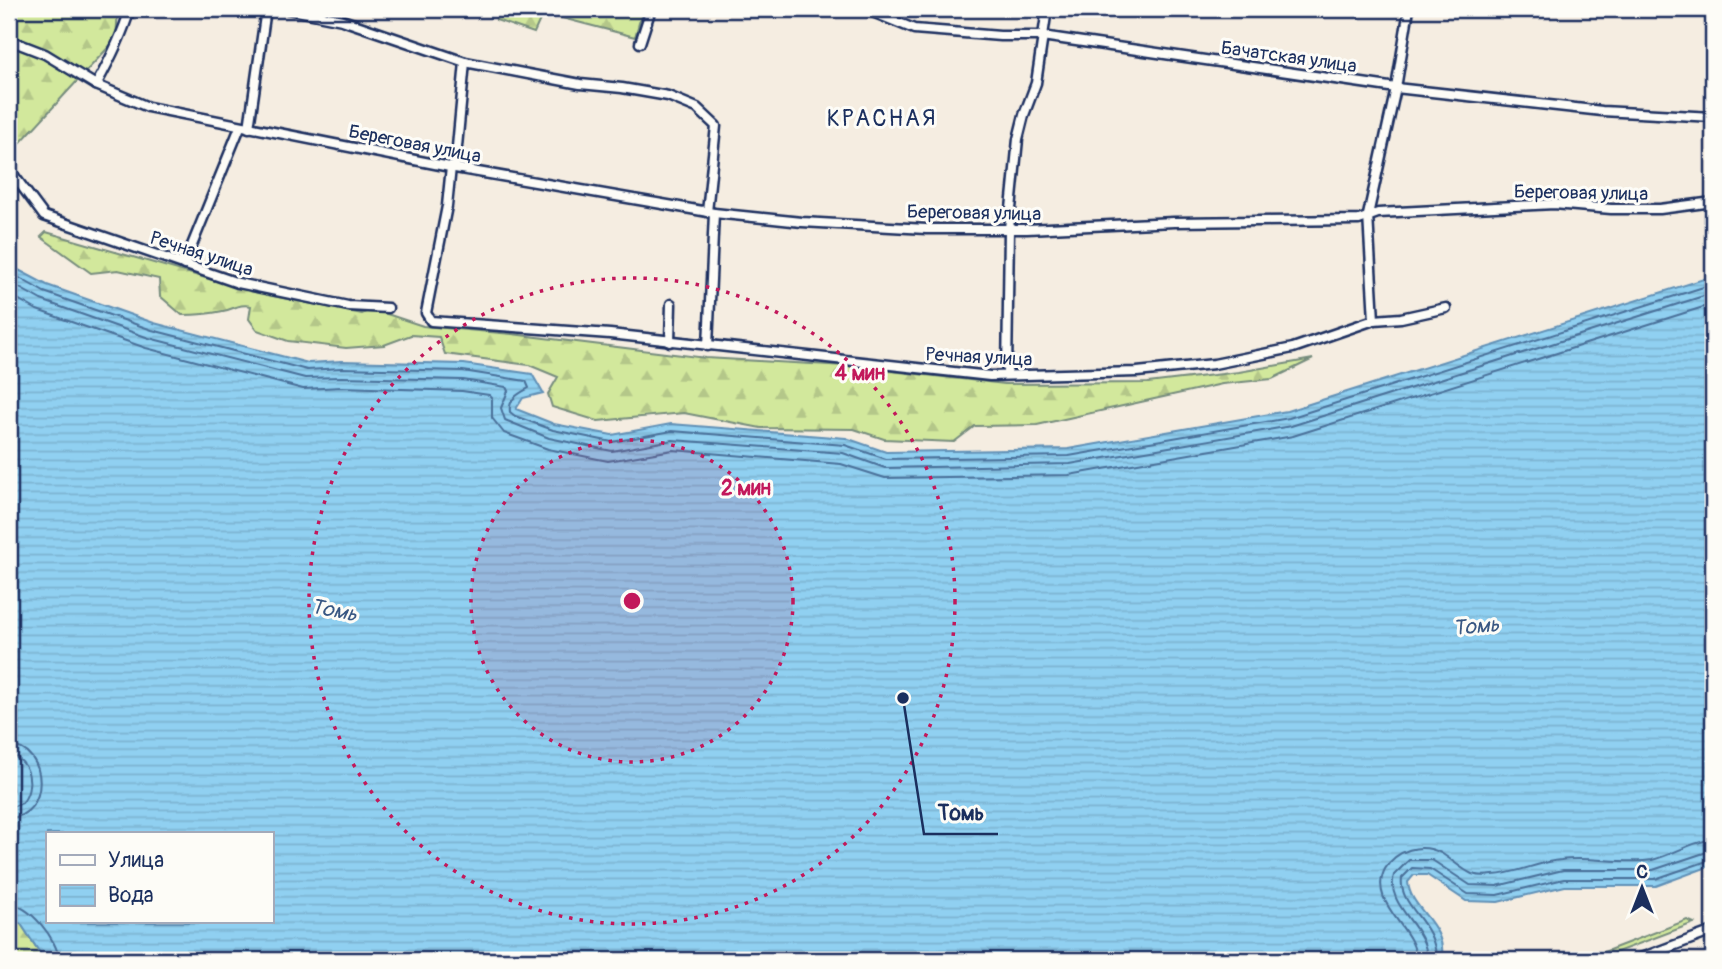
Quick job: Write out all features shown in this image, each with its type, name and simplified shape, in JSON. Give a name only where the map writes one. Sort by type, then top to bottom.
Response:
[{"type":"street","points":[[96,85],[113,55],[130,9]]},
{"type":"street","points":[[184,265],[245,127],[266,9]]},
{"type":"street","points":[[287,9],[342,20],[465,62],[580,84],[668,96],[697,108],[716,126],[710,213],[708,346]]},
{"type":"street","points":[[640,43],[651,9]]},
{"type":"street","name":"Бачатская улица","points":[[865,9],[914,29],[1000,36],[1042,36],[1396,88],[1602,111],[1713,117]]},
{"type":"street","points":[[1007,375],[1009,229],[1018,139],[1036,83],[1047,9]]},
{"type":"street","points":[[1374,320],[1368,215],[1396,88],[1409,9]]},
{"type":"street","name":"Береговая улица","points":[[9,40],[45,54],[96,85],[148,107],[453,167],[710,213],[802,222],[913,228],[1079,228],[1174,222],[1359,220],[1368,215],[1554,204],[1611,209],[1660,209],[1713,202]]},
{"type":"street","points":[[453,167],[465,62]]},
{"type":"street","name":"Речная улица","points":[[453,167],[426,313],[431,321],[610,334],[952,373],[1007,375],[1137,372],[1214,364],[1293,348],[1374,320],[1446,308]]},
{"type":"street","name":"Речная улица","points":[[9,169],[44,216],[238,283],[348,306],[388,308]]},
{"type":"street","points":[[670,342],[671,304]]},
{"type":"street","points":[[1635,960],[1713,931]]},
{"type":"green space","points":[[9,9],[118,9],[116,39],[9,155]]},
{"type":"green space","points":[[496,9],[643,9],[635,37],[543,13],[534,33],[496,20]]},
{"type":"green space","points":[[46,232],[258,293],[362,314],[372,309],[423,326],[706,358],[847,366],[1005,384],[1148,383],[1239,372],[1313,359],[1272,379],[1222,384],[1037,425],[975,426],[954,442],[884,439],[854,429],[761,428],[684,413],[598,421],[552,407],[548,394],[558,377],[529,365],[445,354],[439,337],[411,335],[384,345],[346,348],[288,341],[257,330],[249,319],[251,306],[247,305],[208,314],[182,315],[160,296],[159,279],[118,270],[91,273],[41,237]]},
{"type":"green space","points":[[9,918],[21,924],[44,959],[48,960],[9,960]]},
{"type":"green space","points":[[1687,920],[1694,923],[1596,960],[1583,960]]},
{"type":"water","points":[[9,265],[47,285],[154,323],[308,363],[342,361],[464,364],[532,374],[543,393],[523,398],[516,409],[554,424],[612,435],[671,424],[846,438],[886,452],[1068,449],[1287,411],[1713,276],[1713,865],[1656,886],[1565,886],[1498,902],[1466,901],[1427,875],[1414,875],[1408,882],[1410,892],[1439,936],[1442,960],[48,960],[44,959],[21,924],[9,918],[9,794],[13,790],[9,758]]},
{"type":"place","name":"Томь","points":[[903,698]]},
{"type":"district","name":"КРАСНАЯ","points":[[882,118]]}]
